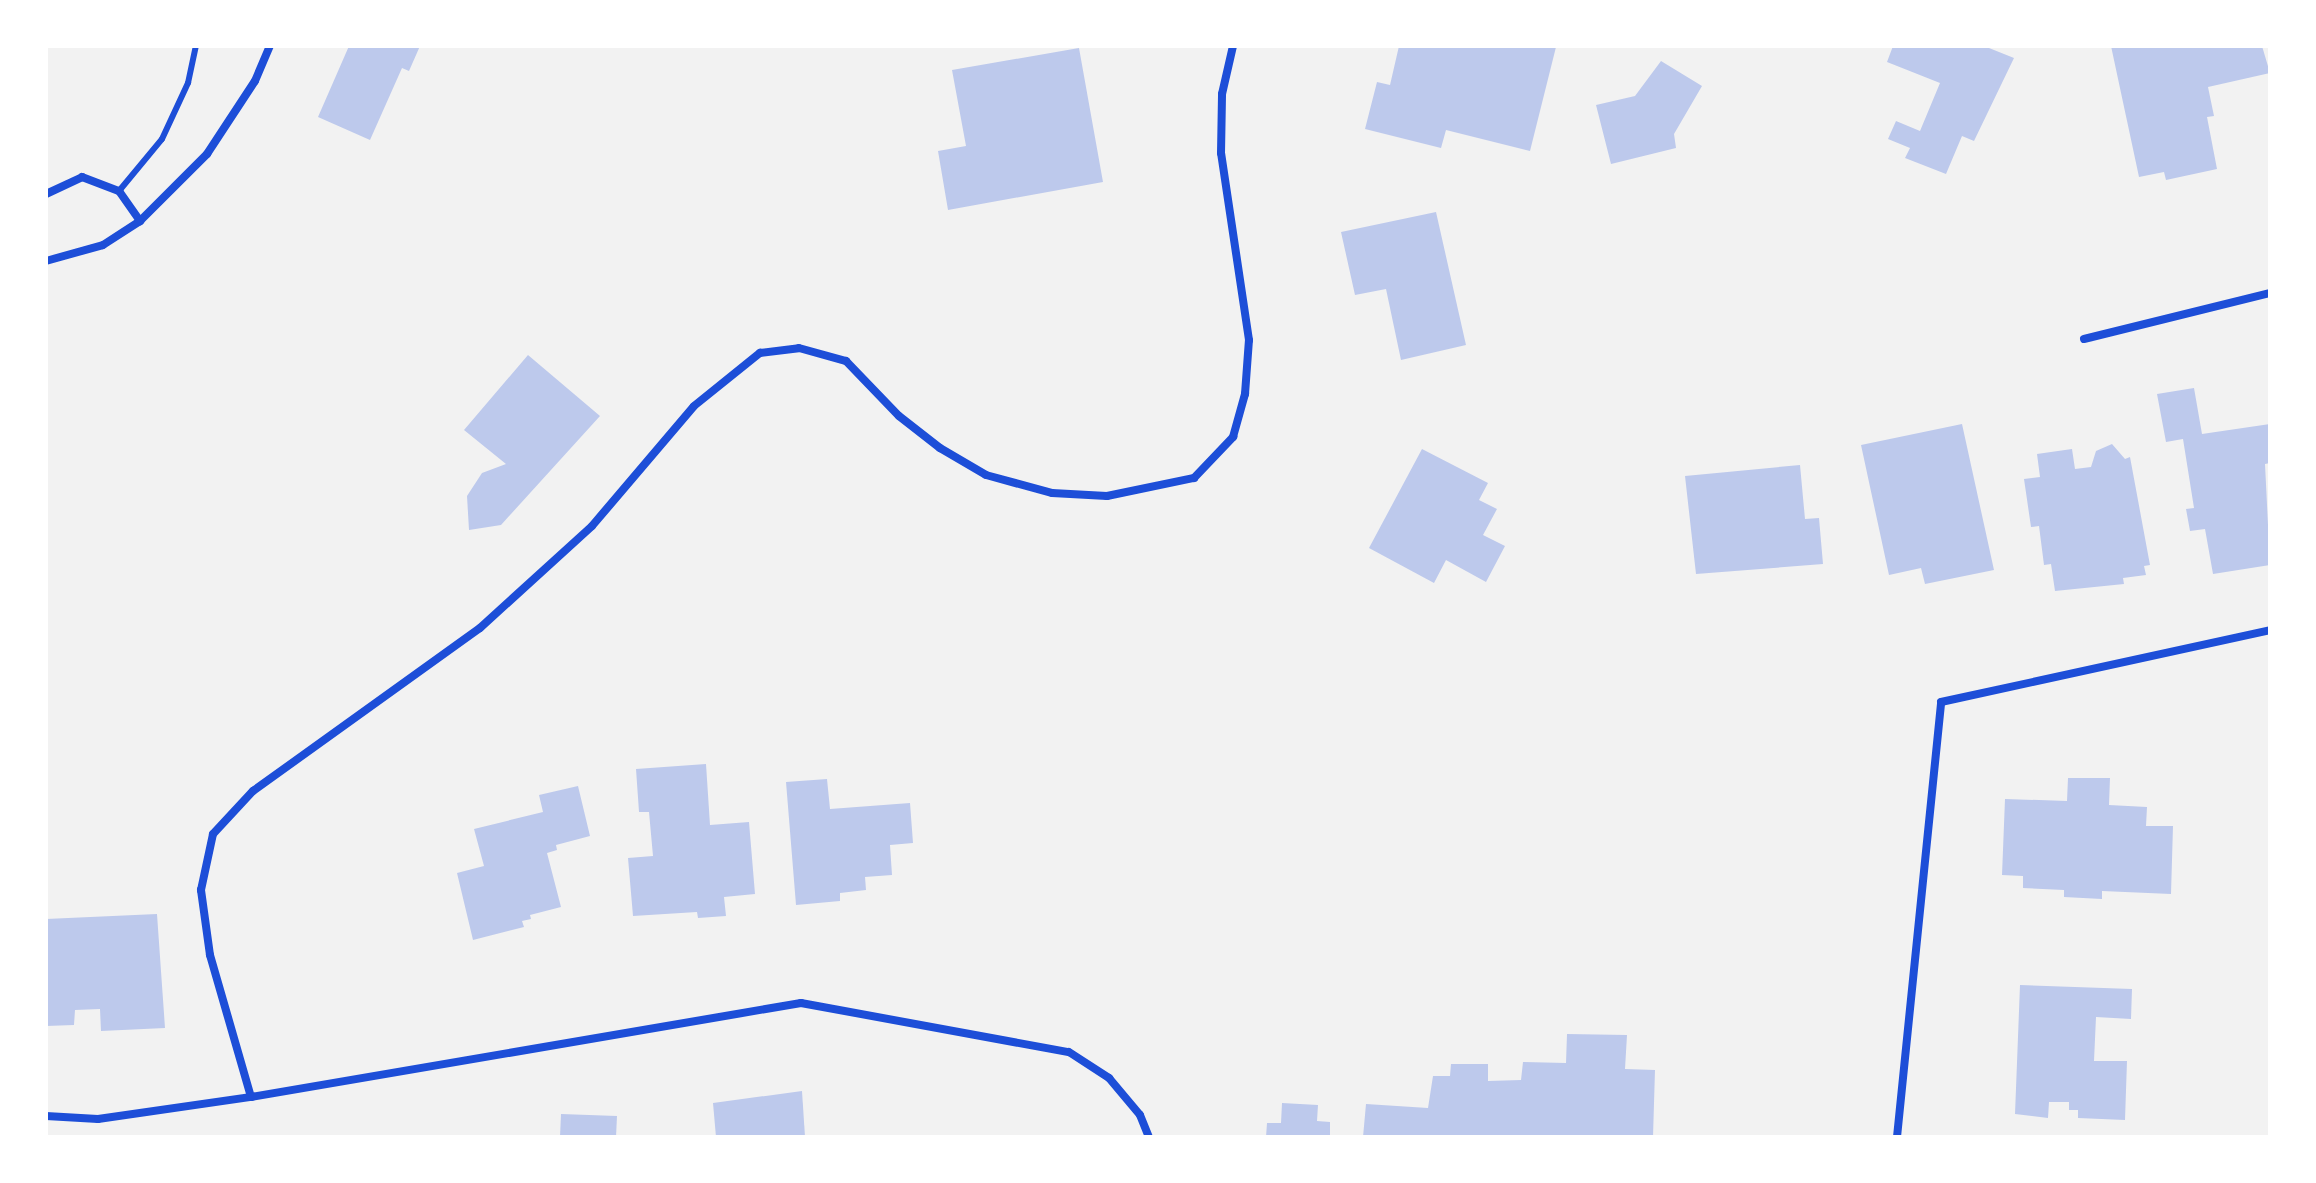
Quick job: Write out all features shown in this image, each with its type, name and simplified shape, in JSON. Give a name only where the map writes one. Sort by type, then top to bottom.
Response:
[{"type":"street","points":[[46,261],[103,245],[140,221],[207,154],[255,81],[270,46]]},
{"type":"street","points":[[251,1097],[210,955],[201,890],[213,834],[253,791],[480,628],[592,526],[694,406],[760,353],[799,348],[846,361],[899,416],[940,448],[986,475],[1052,493],[1107,496],[1194,478],[1233,437],[1245,394],[1249,340],[1221,153],[1222,94],[1233,46]]},
{"type":"street","points":[[46,194],[82,177],[119,191],[140,221]]},
{"type":"street","points":[[2084,339],[2270,293]]},
{"type":"street","points":[[1897,1137],[1941,702],[2270,630]]},
{"type":"street","points":[[46,1116],[98,1119],[251,1097],[801,1003],[1069,1052],[1109,1078],[1140,1115],[1149,1137]]},
{"type":"lane","points":[[119,191],[162,139],[188,83],[196,46]]},
{"type":"building","points":[[349,46],[420,46],[409,71],[402,68],[370,140],[318,117]]},
{"type":"building","points":[[1399,46],[1556,47],[1530,151],[1446,130],[1441,148],[1365,129],[1377,82],[1390,85]]},
{"type":"building","points":[[1893,46],[1984,46],[2014,58],[1974,141],[1962,136],[1946,174],[1905,158],[1910,148],[1888,139],[1896,121],[1920,131],[1940,83],[1887,62]]},
{"type":"building","points":[[2111,46],[2262,46],[2270,73],[2208,87],[2214,116],[2207,117],[2217,169],[2166,180],[2164,172],[2139,177]]},
{"type":"building","points":[[1079,48],[1103,182],[948,210],[938,151],[966,146],[952,70]]},
{"type":"building","points":[[1661,61],[1702,86],[1674,134],[1676,148],[1611,164],[1596,105],[1635,96]]},
{"type":"building","points":[[1436,212],[1466,345],[1401,360],[1386,289],[1355,295],[1341,232]]},
{"type":"building","points":[[528,355],[600,416],[501,525],[469,530],[467,496],[482,473],[506,464],[464,430]]},
{"type":"building","points":[[2194,388],[2202,434],[2270,424],[2270,463],[2265,464],[2270,565],[2213,574],[2205,529],[2190,531],[2186,509],[2194,508],[2183,439],[2166,442],[2157,394]]},
{"type":"building","points":[[1962,424],[1994,570],[1925,584],[1921,568],[1889,575],[1861,445]]},
{"type":"building","points":[[2112,444],[2125,459],[2130,457],[2150,565],[2144,566],[2146,575],[2123,578],[2124,584],[2055,591],[2051,564],[2044,565],[2039,526],[2031,527],[2024,479],[2040,477],[2037,454],[2072,449],[2075,469],[2091,467],[2096,451]]},
{"type":"building","points":[[1422,449],[1488,483],[1479,500],[1497,509],[1483,535],[1505,546],[1486,582],[1446,560],[1434,583],[1369,548]]},
{"type":"building","points":[[1800,465],[1805,519],[1819,518],[1823,564],[1696,574],[1685,476]]},
{"type":"building","points":[[706,764],[710,825],[749,822],[755,894],[724,897],[726,916],[698,918],[697,912],[633,916],[628,858],[653,856],[649,812],[639,812],[636,769]]},
{"type":"building","points":[[2068,778],[2110,778],[2109,805],[2147,807],[2146,826],[2173,826],[2171,894],[2102,891],[2102,899],[2064,897],[2064,890],[2023,888],[2023,876],[2002,875],[2005,799],[2067,801]]},
{"type":"building","points":[[827,779],[830,809],[910,803],[913,843],[890,845],[892,875],[865,877],[866,890],[840,893],[840,901],[796,905],[786,782]]},
{"type":"building","points":[[578,786],[590,836],[556,845],[557,850],[547,853],[561,907],[530,915],[531,919],[522,921],[524,927],[473,940],[457,873],[484,866],[474,829],[543,812],[539,795]]},
{"type":"building","points":[[157,914],[165,1028],[101,1031],[100,1009],[75,1010],[74,1025],[46,1026],[46,919]]},
{"type":"building","points":[[2020,985],[2132,989],[2131,1019],[2096,1017],[2094,1061],[2127,1061],[2125,1120],[2078,1118],[2078,1110],[2069,1110],[2069,1102],[2049,1102],[2048,1118],[2015,1114]]},
{"type":"building","points":[[1567,1034],[1627,1035],[1625,1069],[1655,1070],[1653,1137],[1363,1137],[1366,1104],[1428,1108],[1433,1076],[1450,1076],[1451,1064],[1488,1064],[1488,1081],[1521,1080],[1523,1062],[1566,1063]]},
{"type":"building","points":[[802,1091],[805,1137],[716,1137],[713,1103]]},
{"type":"building","points":[[1282,1103],[1318,1105],[1317,1121],[1330,1122],[1330,1137],[1266,1137],[1267,1123],[1281,1123]]},
{"type":"building","points":[[561,1114],[617,1116],[616,1137],[560,1137]]}]
